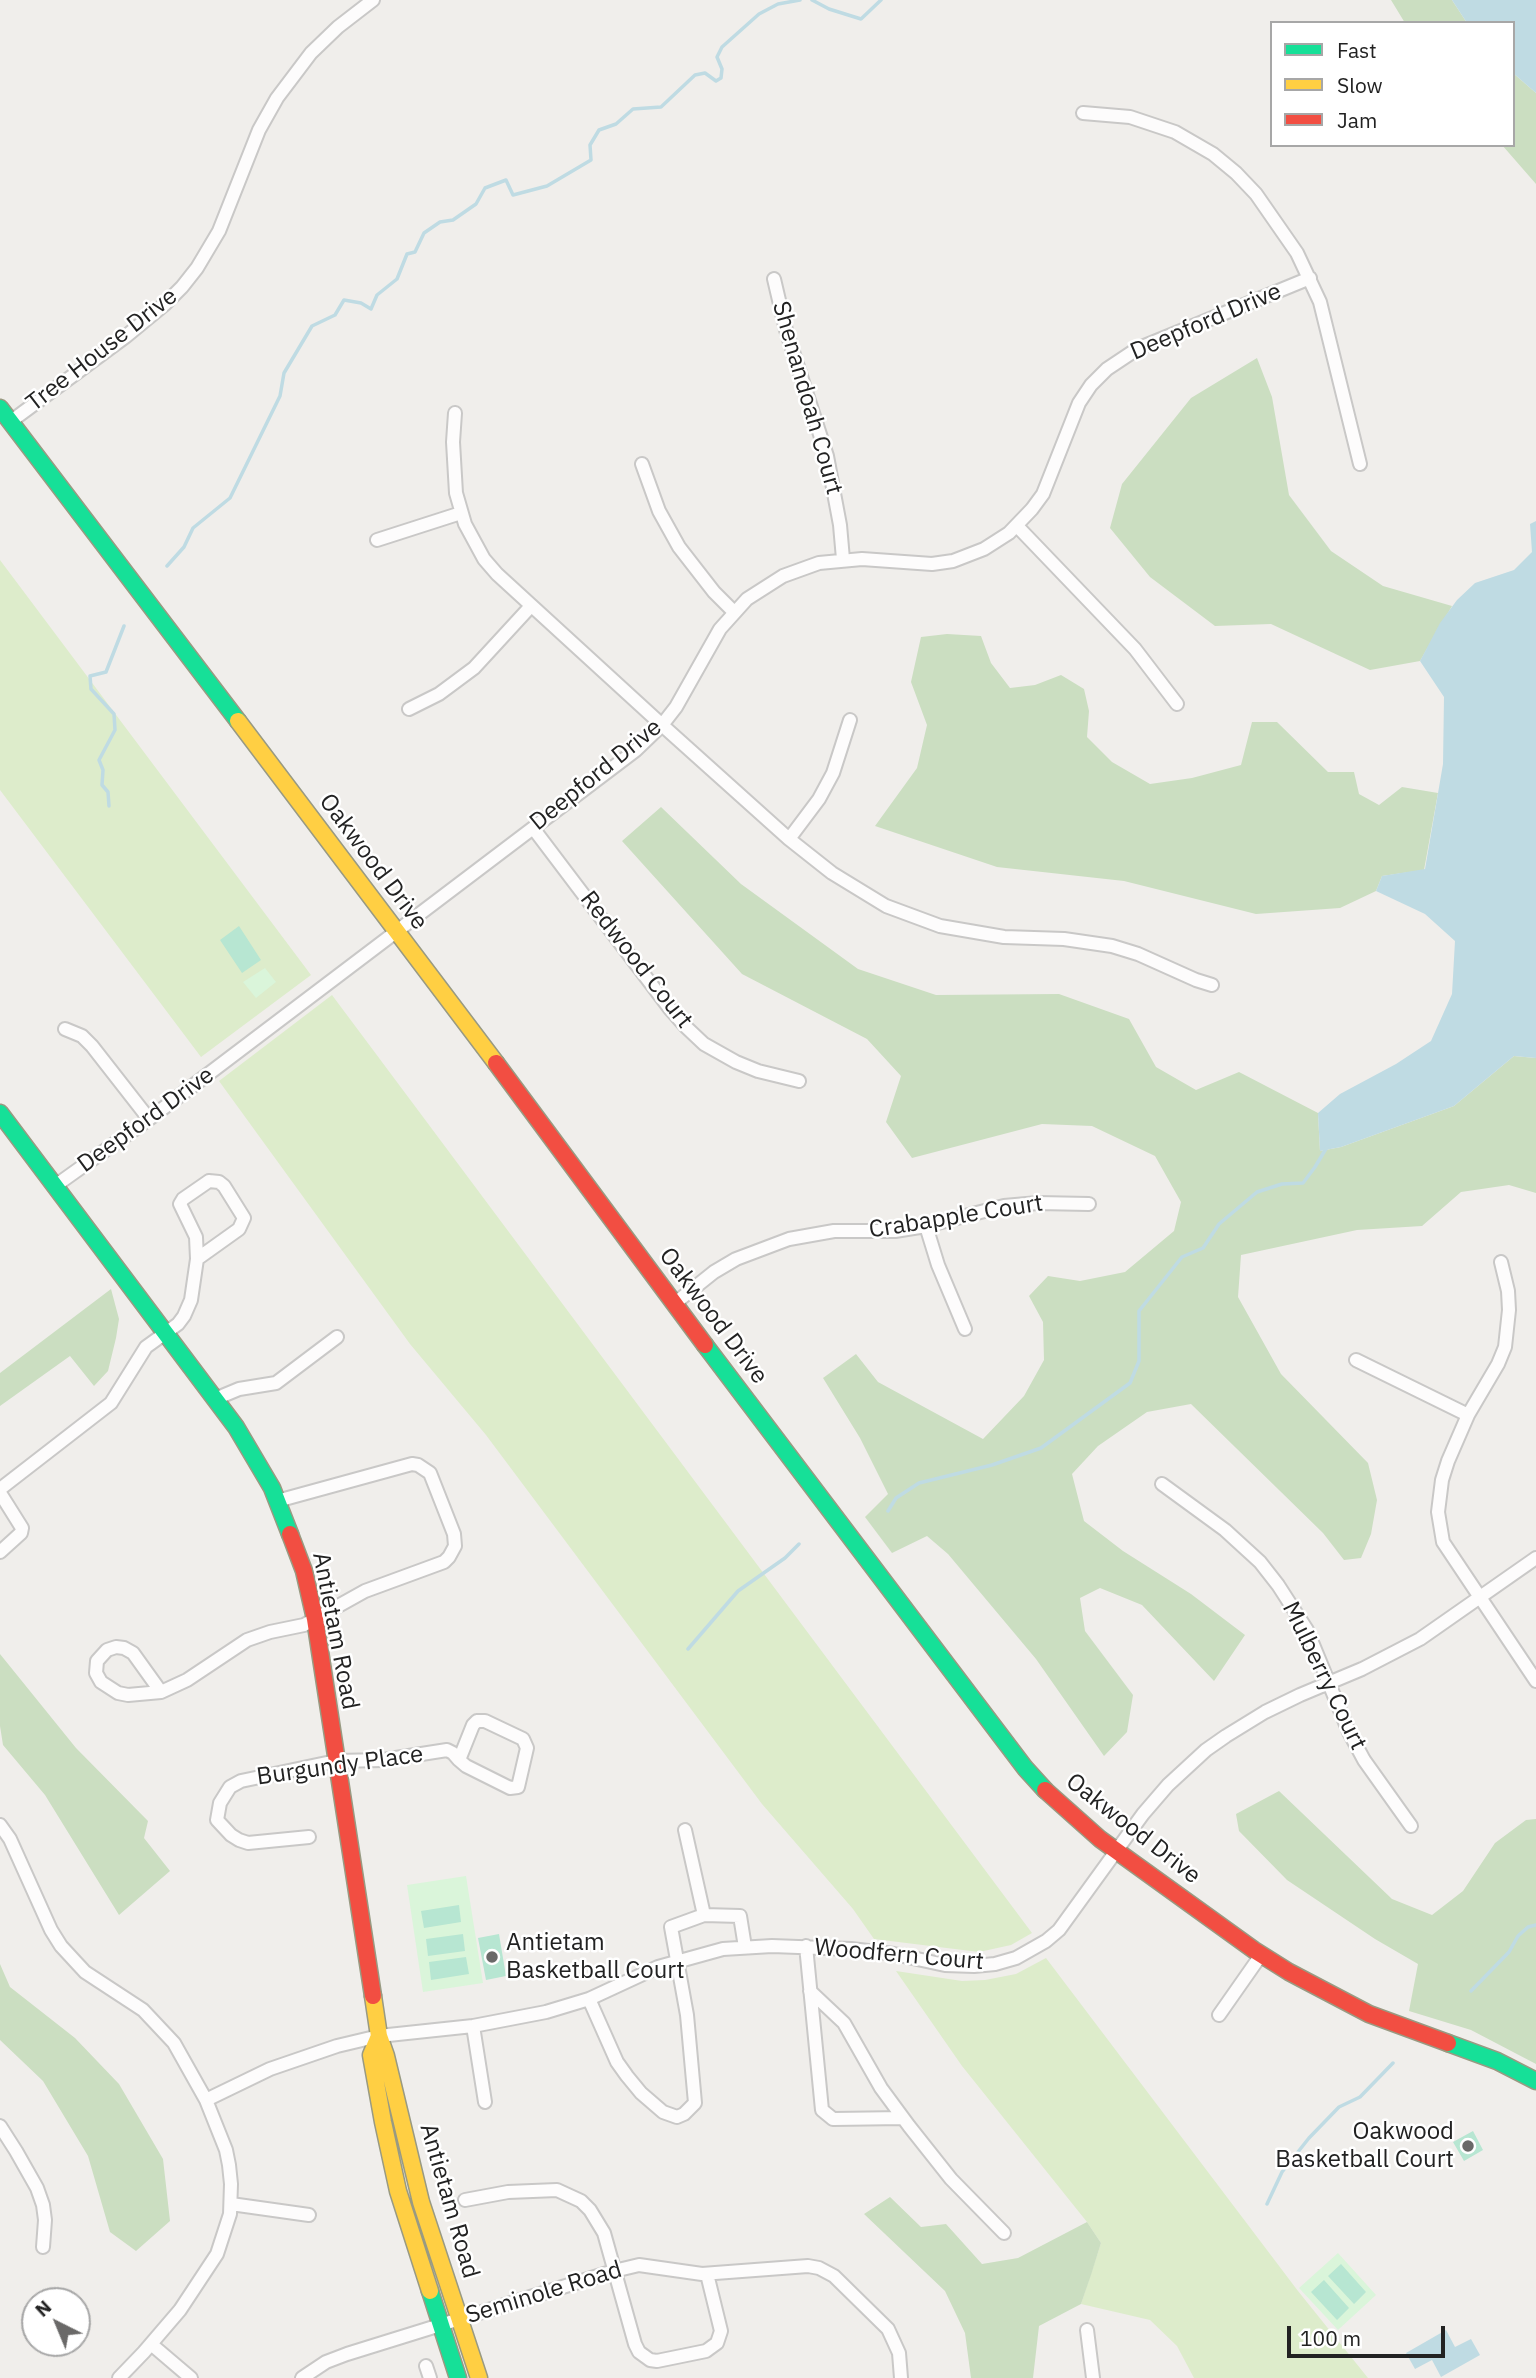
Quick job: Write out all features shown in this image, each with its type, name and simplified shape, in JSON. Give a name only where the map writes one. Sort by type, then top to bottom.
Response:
[{"type":"street","name":"Tree House Drive","points":[[10,422],[125,337],[182,287],[210,248],[259,130],[277,98],[311,53],[338,26],[373,0]]},
{"type":"street","points":[[1083,113],[1130,117],[1153,123],[1192,141],[1236,173],[1269,210],[1310,278],[1328,328],[1360,464]]},
{"type":"street","name":"Deepford Drive","points":[[55,1186],[149,1119],[636,750],[662,725],[690,686],[706,652],[734,612],[747,599],[783,576],[819,563],[843,559],[932,564],[953,561],[984,549],[1017,526],[1043,494],[1079,403],[1091,385],[1107,369],[1137,349],[1310,278]]},
{"type":"street","name":"Shenandoah Court","points":[[774,279],[786,330],[827,456],[839,513],[843,559]]},
{"type":"street","name":"Oakwood Drive","points":[[0,408],[1025,1768],[1073,1817],[1261,1955],[1369,2014],[1497,2061],[1536,2081]]},
{"type":"street","points":[[455,413],[453,468],[461,513],[484,559],[531,606],[662,725],[789,839],[832,873],[861,893],[913,917],[968,932],[1004,937],[1064,939],[1112,946],[1212,985]]},
{"type":"street","points":[[642,464],[659,511],[679,547],[714,592],[734,612]]},
{"type":"street","points":[[377,540],[461,513]]},
{"type":"street","points":[[1017,526],[1135,649],[1177,704]]},
{"type":"street","points":[[409,709],[439,694],[474,668],[531,606]]},
{"type":"street","points":[[789,839],[819,799],[833,772],[850,720]]},
{"type":"street","name":"Redwood Court","points":[[533,828],[670,1010],[686,1027],[704,1044],[736,1062],[758,1071],[799,1081]]},
{"type":"street","points":[[65,1029],[82,1036],[92,1046],[149,1119]]},
{"type":"street","name":"Antietam Road","points":[[0,1113],[215,1399],[255,1457],[277,1500],[304,1571],[315,1619],[379,2036],[421,2202],[479,2378]]},
{"type":"street","points":[[0,1552],[22,1528],[0,1491],[104,1410],[119,1392],[138,1356],[178,1324],[189,1308],[197,1259],[196,1237],[180,1205],[183,1199],[204,1183],[214,1181],[224,1186],[244,1218],[239,1230],[197,1259]]},
{"type":"street","name":"Crabapple Court","points":[[674,1304],[714,1272],[736,1259],[789,1239],[834,1231],[885,1231],[926,1226],[1004,1206],[1038,1203],[1089,1204]]},
{"type":"street","points":[[926,1226],[938,1265],[965,1329]]},
{"type":"street","points":[[1501,1262],[1508,1291],[1509,1310],[1504,1347],[1490,1381],[1468,1415],[1442,1480],[1438,1513],[1443,1542],[1536,1681]]},
{"type":"street","points":[[215,1399],[239,1389],[276,1383],[337,1337]]},
{"type":"street","points":[[1356,1360],[1468,1415]]},
{"type":"street","points":[[161,1692],[130,1651],[116,1647],[107,1650],[97,1661],[96,1673],[101,1682],[118,1693],[144,1695],[161,1692],[187,1681],[247,1640],[304,1625],[365,1591],[444,1562],[453,1552],[454,1534],[430,1473],[418,1465],[412,1464],[277,1500]]},
{"type":"street","name":"Mulberry Court","points":[[1162,1484],[1225,1530],[1260,1562],[1279,1585],[1301,1620],[1330,1682],[1349,1732],[1364,1760],[1411,1826]]},
{"type":"street","name":"Woodfern Court","points":[[206,2101],[300,2057],[379,2036],[473,2026],[546,2012],[589,1999],[677,1960],[712,1952],[745,1947],[806,1946],[894,1954],[945,1965],[974,1966],[1016,1958],[1046,1941],[1059,1930],[1143,1814],[1168,1785],[1206,1750],[1265,1712],[1395,1654],[1536,1559]]},
{"type":"street","name":"Burgundy Place","points":[[309,1837],[248,1843],[239,1840],[217,1820],[220,1803],[230,1787],[241,1781],[336,1761],[383,1760],[447,1750],[459,1760],[477,1771],[514,1788],[521,1783],[527,1745],[519,1735],[482,1720],[473,1725],[459,1760]]},
{"type":"street","points":[[0,1825],[10,1839],[61,1946],[85,1972],[128,1998],[158,2024],[174,2043],[206,2101],[226,2150],[231,2204],[225,2236],[217,2254],[180,2310],[119,2378]]},
{"type":"street","points":[[685,1830],[704,1915]]},
{"type":"street","points":[[589,1999],[617,2062],[627,2077],[663,2112],[677,2117],[695,2103],[687,2015],[671,1927],[704,1915],[740,1916],[745,1947]]},
{"type":"street","points":[[806,1946],[821,2110],[833,2119],[903,2118]]},
{"type":"street","points":[[1219,2015],[1261,1955]]},
{"type":"street","points":[[810,1991],[844,2023],[881,2088],[951,2179],[1004,2233]]},
{"type":"street","points":[[473,2026],[485,2102]]},
{"type":"street","name":"Antietam Road","points":[[379,2036],[371,2054],[398,2191],[458,2378]]},
{"type":"street","points":[[0,2127],[16,2151],[43,2205],[46,2220],[43,2247]]},
{"type":"street","points":[[464,2200],[526,2191],[557,2190],[569,2194],[590,2210],[598,2221],[635,2344],[645,2357],[657,2361],[706,2351],[717,2343],[721,2331],[707,2274]]},
{"type":"street","points":[[231,2204],[309,2215]]},
{"type":"street","name":"Seminole Road","points":[[302,2378],[326,2362],[439,2324],[639,2265],[707,2274],[808,2266],[829,2273],[888,2329],[900,2353],[901,2378]]},
{"type":"street","points":[[1087,2330],[1093,2378]]},
{"type":"street","points":[[151,2344],[191,2378]]},
{"type":"green space","points":[[1391,0],[1452,0],[1466,21],[1404,21]]},
{"type":"green space","points":[[1515,75],[1536,93],[1536,184],[1504,147],[1515,147]]},
{"type":"green space","points":[[1257,358],[1272,397],[1289,495],[1331,551],[1383,586],[1452,606],[1420,661],[1370,670],[1271,624],[1215,626],[1150,577],[1110,528],[1122,484],[1191,398]]},
{"type":"green space","points":[[0,560],[311,975],[201,1057],[0,790]]},
{"type":"green space","points":[[947,634],[981,636],[991,663],[1010,688],[1035,685],[1061,675],[1084,689],[1089,711],[1087,737],[1112,762],[1150,784],[1192,778],[1241,765],[1252,722],[1277,722],[1328,772],[1354,772],[1359,794],[1379,805],[1402,787],[1438,793],[1424,870],[1382,876],[1376,891],[1340,908],[1256,914],[1124,881],[997,867],[875,826],[917,768],[927,725],[911,682],[921,637]]},
{"type":"green space","points":[[661,807],[741,884],[858,969],[936,995],[1059,994],[1129,1019],[1156,1067],[1196,1090],[1239,1072],[1318,1113],[1320,1151],[1341,1147],[1454,1106],[1514,1056],[1536,1058],[1536,1193],[1509,1185],[1461,1192],[1422,1226],[1357,1230],[1241,1255],[1238,1297],[1281,1374],[1368,1463],[1377,1500],[1371,1534],[1361,1558],[1344,1560],[1323,1533],[1191,1404],[1147,1412],[1098,1446],[1072,1474],[1084,1521],[1123,1551],[1191,1594],[1245,1635],[1214,1681],[1142,1605],[1100,1588],[1080,1598],[1085,1631],[1133,1695],[1127,1732],[1104,1756],[1036,1659],[948,1554],[927,1536],[892,1553],[865,1517],[888,1494],[860,1438],[823,1378],[856,1354],[878,1382],[983,1439],[1024,1396],[1044,1360],[1043,1322],[1029,1296],[1048,1276],[1080,1281],[1125,1272],[1174,1231],[1181,1202],[1155,1156],[1092,1126],[1042,1124],[912,1158],[886,1122],[901,1076],[867,1039],[742,974],[622,841]]},
{"type":"green space","points":[[239,926],[261,960],[242,973],[220,940]]},
{"type":"green space","points":[[265,968],[276,982],[256,998],[243,982]]},
{"type":"green space","points":[[332,995],[1032,1933],[1011,1945],[979,1952],[874,1939],[853,1909],[762,1804],[486,1435],[410,1344],[219,1081]]},
{"type":"green space","points":[[111,1289],[119,1319],[116,1338],[108,1371],[94,1386],[70,1356],[0,1406],[0,1373]]},
{"type":"green space","points":[[0,1654],[76,1748],[148,1821],[144,1838],[170,1871],[119,1915],[45,1795],[3,1745],[0,1726]]},
{"type":"green space","points":[[1279,1791],[1392,1899],[1432,1915],[1463,1891],[1495,1843],[1526,1820],[1536,1819],[1536,2064],[1471,2030],[1409,2011],[1418,1964],[1375,1939],[1287,1880],[1239,1831],[1236,1814]]},
{"type":"green space","points":[[466,1876],[483,1983],[423,1992],[407,1885]]},
{"type":"green space","points":[[459,1905],[461,1922],[424,1928],[421,1911]]},
{"type":"green space","points":[[463,1934],[465,1951],[428,1956],[426,1939]]},
{"type":"green space","name":"Antietam Basketball Court","points":[[499,1934],[506,1976],[486,1980],[478,1938]]},
{"type":"green space","points":[[466,1957],[469,1974],[431,1980],[429,1962]]},
{"type":"green space","points":[[1046,1958],[1298,2291],[1368,2378],[1194,2378],[1177,2346],[1150,2320],[1081,2304],[1101,2243],[962,2066],[896,1971],[962,1981],[985,1980],[1016,1974]]},
{"type":"green space","points":[[0,1964],[10,1987],[75,2038],[119,2084],[163,2159],[170,2221],[136,2251],[110,2232],[88,2156],[43,2081],[0,2040]]},
{"type":"green space","name":"Oakwood Basketball Court","points":[[1473,2131],[1483,2150],[1464,2161],[1453,2142]]},
{"type":"green space","points":[[890,2197],[921,2227],[946,2224],[982,2264],[1018,2258],[1087,2222],[1101,2243],[1081,2304],[1039,2326],[1033,2378],[971,2378],[965,2333],[945,2291],[864,2214]]},
{"type":"green space","points":[[1338,2253],[1376,2295],[1338,2330],[1299,2288]]},
{"type":"green space","points":[[1341,2264],[1366,2292],[1354,2304],[1328,2276]]},
{"type":"green space","points":[[1324,2280],[1349,2308],[1337,2320],[1311,2292]]},
{"type":"water","points":[[1452,0],[1536,0],[1536,93],[1515,75],[1515,21],[1466,21]]},
{"type":"water","points":[[1536,521],[1536,1058],[1514,1056],[1454,1106],[1341,1147],[1320,1151],[1318,1113],[1340,1094],[1396,1064],[1431,1041],[1452,994],[1455,941],[1425,914],[1376,891],[1382,876],[1425,869],[1443,764],[1444,697],[1420,661],[1440,623],[1457,600],[1475,583],[1514,570],[1532,552],[1530,524]]},
{"type":"water","points":[[1446,2330],[1455,2347],[1471,2339],[1480,2355],[1441,2377],[1432,2360],[1415,2369],[1406,2353]]},
{"type":"waterway","points":[[167,566],[184,547],[193,528],[230,498],[280,396],[284,373],[312,326],[335,315],[344,300],[361,303],[371,309],[377,295],[397,279],[407,254],[415,252],[424,233],[440,222],[453,220],[476,204],[485,188],[506,180],[513,195],[547,186],[591,160],[590,145],[599,130],[616,124],[633,109],[661,107],[695,75],[705,73],[716,81],[721,78],[722,69],[717,57],[722,47],[759,14],[778,4],[800,0]]},
{"type":"waterway","points":[[812,0],[829,9],[861,19],[881,0]]},
{"type":"waterway","points":[[109,806],[108,792],[102,785],[103,770],[99,760],[115,730],[114,714],[91,689],[90,676],[106,672],[124,626]]},
{"type":"waterway","points":[[888,1511],[896,1498],[919,1483],[992,1465],[1041,1448],[1130,1383],[1139,1361],[1139,1311],[1182,1257],[1203,1248],[1219,1224],[1257,1192],[1282,1184],[1303,1183],[1327,1147]]},
{"type":"waterway","points":[[688,1649],[738,1591],[785,1558],[799,1544]]},
{"type":"waterway","points":[[1471,1991],[1509,1952],[1518,1936],[1528,1927],[1536,1925]]},
{"type":"waterway","points":[[1267,2204],[1282,2172],[1309,2138],[1339,2107],[1360,2097],[1393,2063]]},
{"type":"traffic: fast","points":[[0,408],[238,721]]},
{"type":"traffic: fast","points":[[0,1113],[236,1427],[272,1488],[290,1534]]},
{"type":"traffic: fast","points":[[705,1345],[1025,1768],[1045,1790]]},
{"type":"traffic: fast","points":[[1448,2043],[1497,2061],[1536,2081]]},
{"type":"traffic: fast","points":[[430,2291],[458,2378]]},
{"type":"traffic: slow","points":[[238,721],[496,1063]]},
{"type":"traffic: slow","points":[[373,1996],[379,2036],[421,2202],[479,2378]]},
{"type":"traffic: slow","points":[[379,2036],[371,2055],[383,2122],[398,2191],[430,2291]]},
{"type":"traffic: jam","points":[[496,1063],[705,1345]]},
{"type":"traffic: jam","points":[[290,1534],[304,1571],[315,1619],[373,1996]]},
{"type":"traffic: jam","points":[[1045,1790],[1100,1839],[1254,1950],[1289,1972],[1369,2014],[1448,2043]]},
{"type":"place","name":"Antietam Basketball Court","points":[[492,1957]]},
{"type":"place","name":"Oakwood Basketball Court","points":[[1468,2146]]}]
